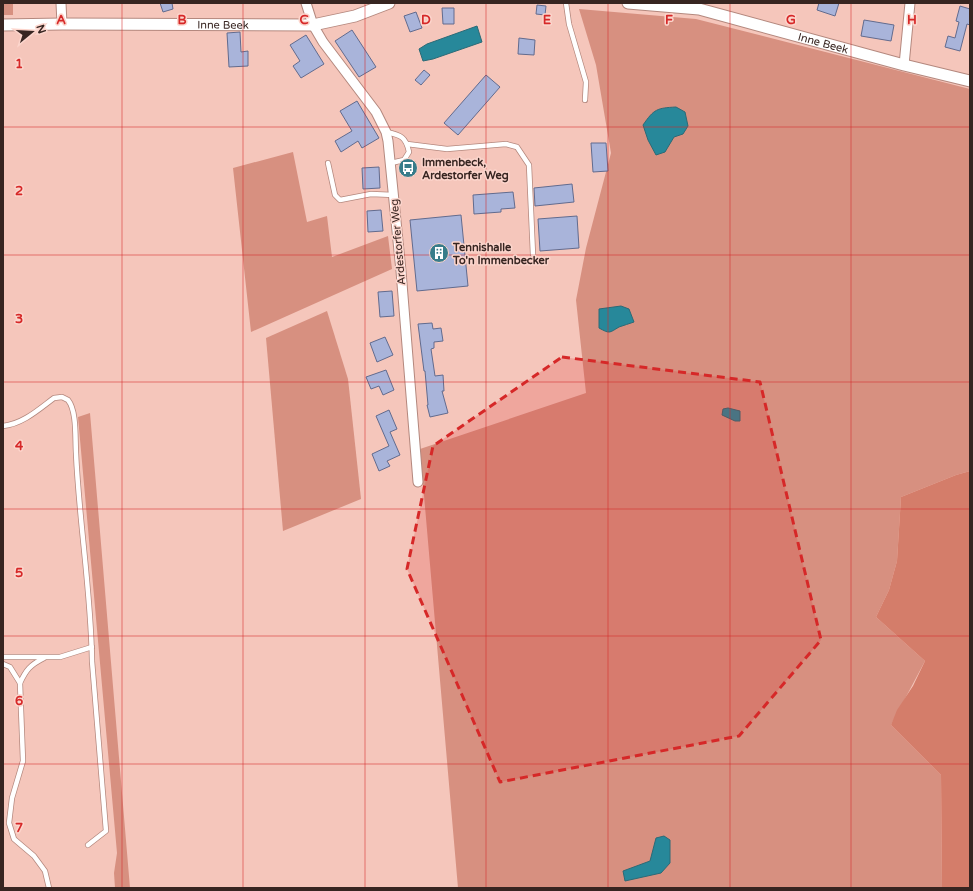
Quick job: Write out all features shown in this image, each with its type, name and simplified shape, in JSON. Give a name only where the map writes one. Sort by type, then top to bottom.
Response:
[{"type":"street","points":[[61,3],[62,24]]},
{"type":"street","name":"Ardestorfer Weg","points":[[306,3],[313,25],[323,42],[376,112],[386,132],[394,195],[418,482]]},
{"type":"street","name":"Inne Beek","points":[[3,25],[313,25],[355,16],[390,3]]},
{"type":"street","name":"Inne Beek","points":[[628,3],[702,6],[904,65],[970,81]]},
{"type":"street","points":[[904,65],[910,3]]},
{"type":"lane","points":[[566,3],[569,24],[586,82],[585,100]]},
{"type":"lane","points":[[386,132],[402,136],[407,144],[409,152],[404,160],[391,163]]},
{"type":"lane","points":[[407,144],[447,149],[506,144],[517,146],[528,165],[533,255]]},
{"type":"lane","points":[[328,163],[335,195],[340,200],[371,194],[394,195]]},
{"type":"lane","points":[[3,426],[11,425],[22,420],[54,398],[62,397],[70,402],[74,412],[77,475],[106,831],[88,845]]},
{"type":"lane","points":[[3,657],[60,656],[92,647]]},
{"type":"lane","points":[[45,657],[32,664],[24,674],[20,683],[23,760],[12,798],[9,823],[14,839],[34,856],[45,871],[49,888]]},
{"type":"lane","points":[[3,664],[10,667],[20,683]]},
{"type":"highlighted area","points":[[562,357],[760,382],[821,640],[739,736],[500,782],[407,569],[433,446]]},
{"type":"shaded area","points":[[3,3],[13,3],[13,15],[3,15]]},
{"type":"shaded area","points":[[579,9],[696,19],[970,89],[970,471],[901,497],[897,561],[889,590],[876,617],[925,661],[891,725],[941,775],[942,888],[458,888],[420,449],[586,393],[576,300],[586,248],[611,153],[596,65]]},
{"type":"shaded area","points":[[293,152],[307,222],[327,216],[332,257],[388,236],[392,269],[251,332],[233,168]]},
{"type":"shaded area","points":[[327,311],[348,379],[361,499],[283,531],[266,338]]},
{"type":"shaded area","points":[[90,413],[130,888],[115,888],[114,873],[117,853],[78,417]]},
{"type":"shaded area","points":[[970,471],[970,888],[942,888],[941,775],[891,725],[897,710],[913,686],[925,661],[876,617],[889,590],[897,561],[901,497]]},
{"type":"water","points":[[477,26],[482,42],[423,61],[419,49],[427,44]]},
{"type":"water","points":[[676,107],[685,112],[688,126],[683,134],[674,137],[665,152],[656,155],[648,140],[643,125],[656,110]]},
{"type":"water","points":[[621,306],[629,309],[634,322],[609,332],[599,328],[599,309]]},
{"type":"water","points":[[728,408],[740,411],[740,421],[735,421],[722,415],[723,409]]},
{"type":"water","points":[[664,836],[670,840],[670,863],[661,873],[625,881],[623,871],[650,861],[656,838]]},
{"type":"building","points":[[160,3],[172,3],[173,9],[163,12]]},
{"type":"building","points":[[819,3],[839,3],[835,16],[817,10]]},
{"type":"building","points":[[537,5],[546,6],[545,15],[536,14]]},
{"type":"building","points":[[960,6],[970,9],[970,25],[967,24],[960,51],[945,47],[948,36],[955,38],[959,22],[956,21]]},
{"type":"building","points":[[442,8],[454,8],[454,24],[443,24]]},
{"type":"building","points":[[416,12],[422,28],[410,32],[404,16]]},
{"type":"building","points":[[864,20],[894,25],[891,41],[861,36]]},
{"type":"building","points":[[352,30],[376,67],[359,77],[335,41]]},
{"type":"building","points":[[240,32],[241,52],[248,51],[248,66],[229,67],[227,33]]},
{"type":"building","points":[[306,35],[324,64],[301,78],[293,66],[300,61],[290,45]]},
{"type":"building","points":[[519,38],[535,40],[534,55],[518,54]]},
{"type":"building","points":[[424,70],[430,75],[421,85],[415,80]]},
{"type":"building","points":[[486,75],[500,87],[458,135],[444,123]]},
{"type":"building","points":[[357,101],[379,138],[362,148],[358,141],[341,152],[335,141],[352,131],[340,111]]},
{"type":"building","points":[[591,143],[606,143],[608,171],[593,172]]},
{"type":"building","points":[[379,167],[380,188],[363,189],[362,168]]},
{"type":"building","points":[[572,184],[574,202],[535,206],[534,188]]},
{"type":"building","points":[[513,192],[515,208],[501,209],[501,212],[474,214],[473,195]]},
{"type":"building","points":[[381,210],[383,231],[368,232],[367,211]]},
{"type":"building","name":"Tennishalle To'n Immenbecker","points":[[461,215],[468,286],[417,291],[410,220]]},
{"type":"building","points":[[577,216],[579,248],[540,251],[538,219]]},
{"type":"building","points":[[392,291],[394,316],[380,317],[378,292]]},
{"type":"building","points":[[432,323],[433,329],[441,328],[443,341],[434,342],[434,348],[431,349],[435,376],[443,375],[444,391],[442,391],[448,413],[430,417],[427,405],[425,371],[418,324]]},
{"type":"building","points":[[385,337],[393,355],[377,362],[370,343]]},
{"type":"building","points":[[386,370],[394,390],[383,395],[379,386],[371,389],[366,377]]},
{"type":"building","points":[[389,410],[397,429],[390,432],[400,455],[387,461],[390,466],[379,471],[372,454],[389,446],[376,416]]},
{"type":"place","name":"Immenbeck, Ardestorfer Weg","points":[[408,168]]},
{"type":"place","name":"Tennishalle To'n Immenbecker","points":[[439,253]]}]
